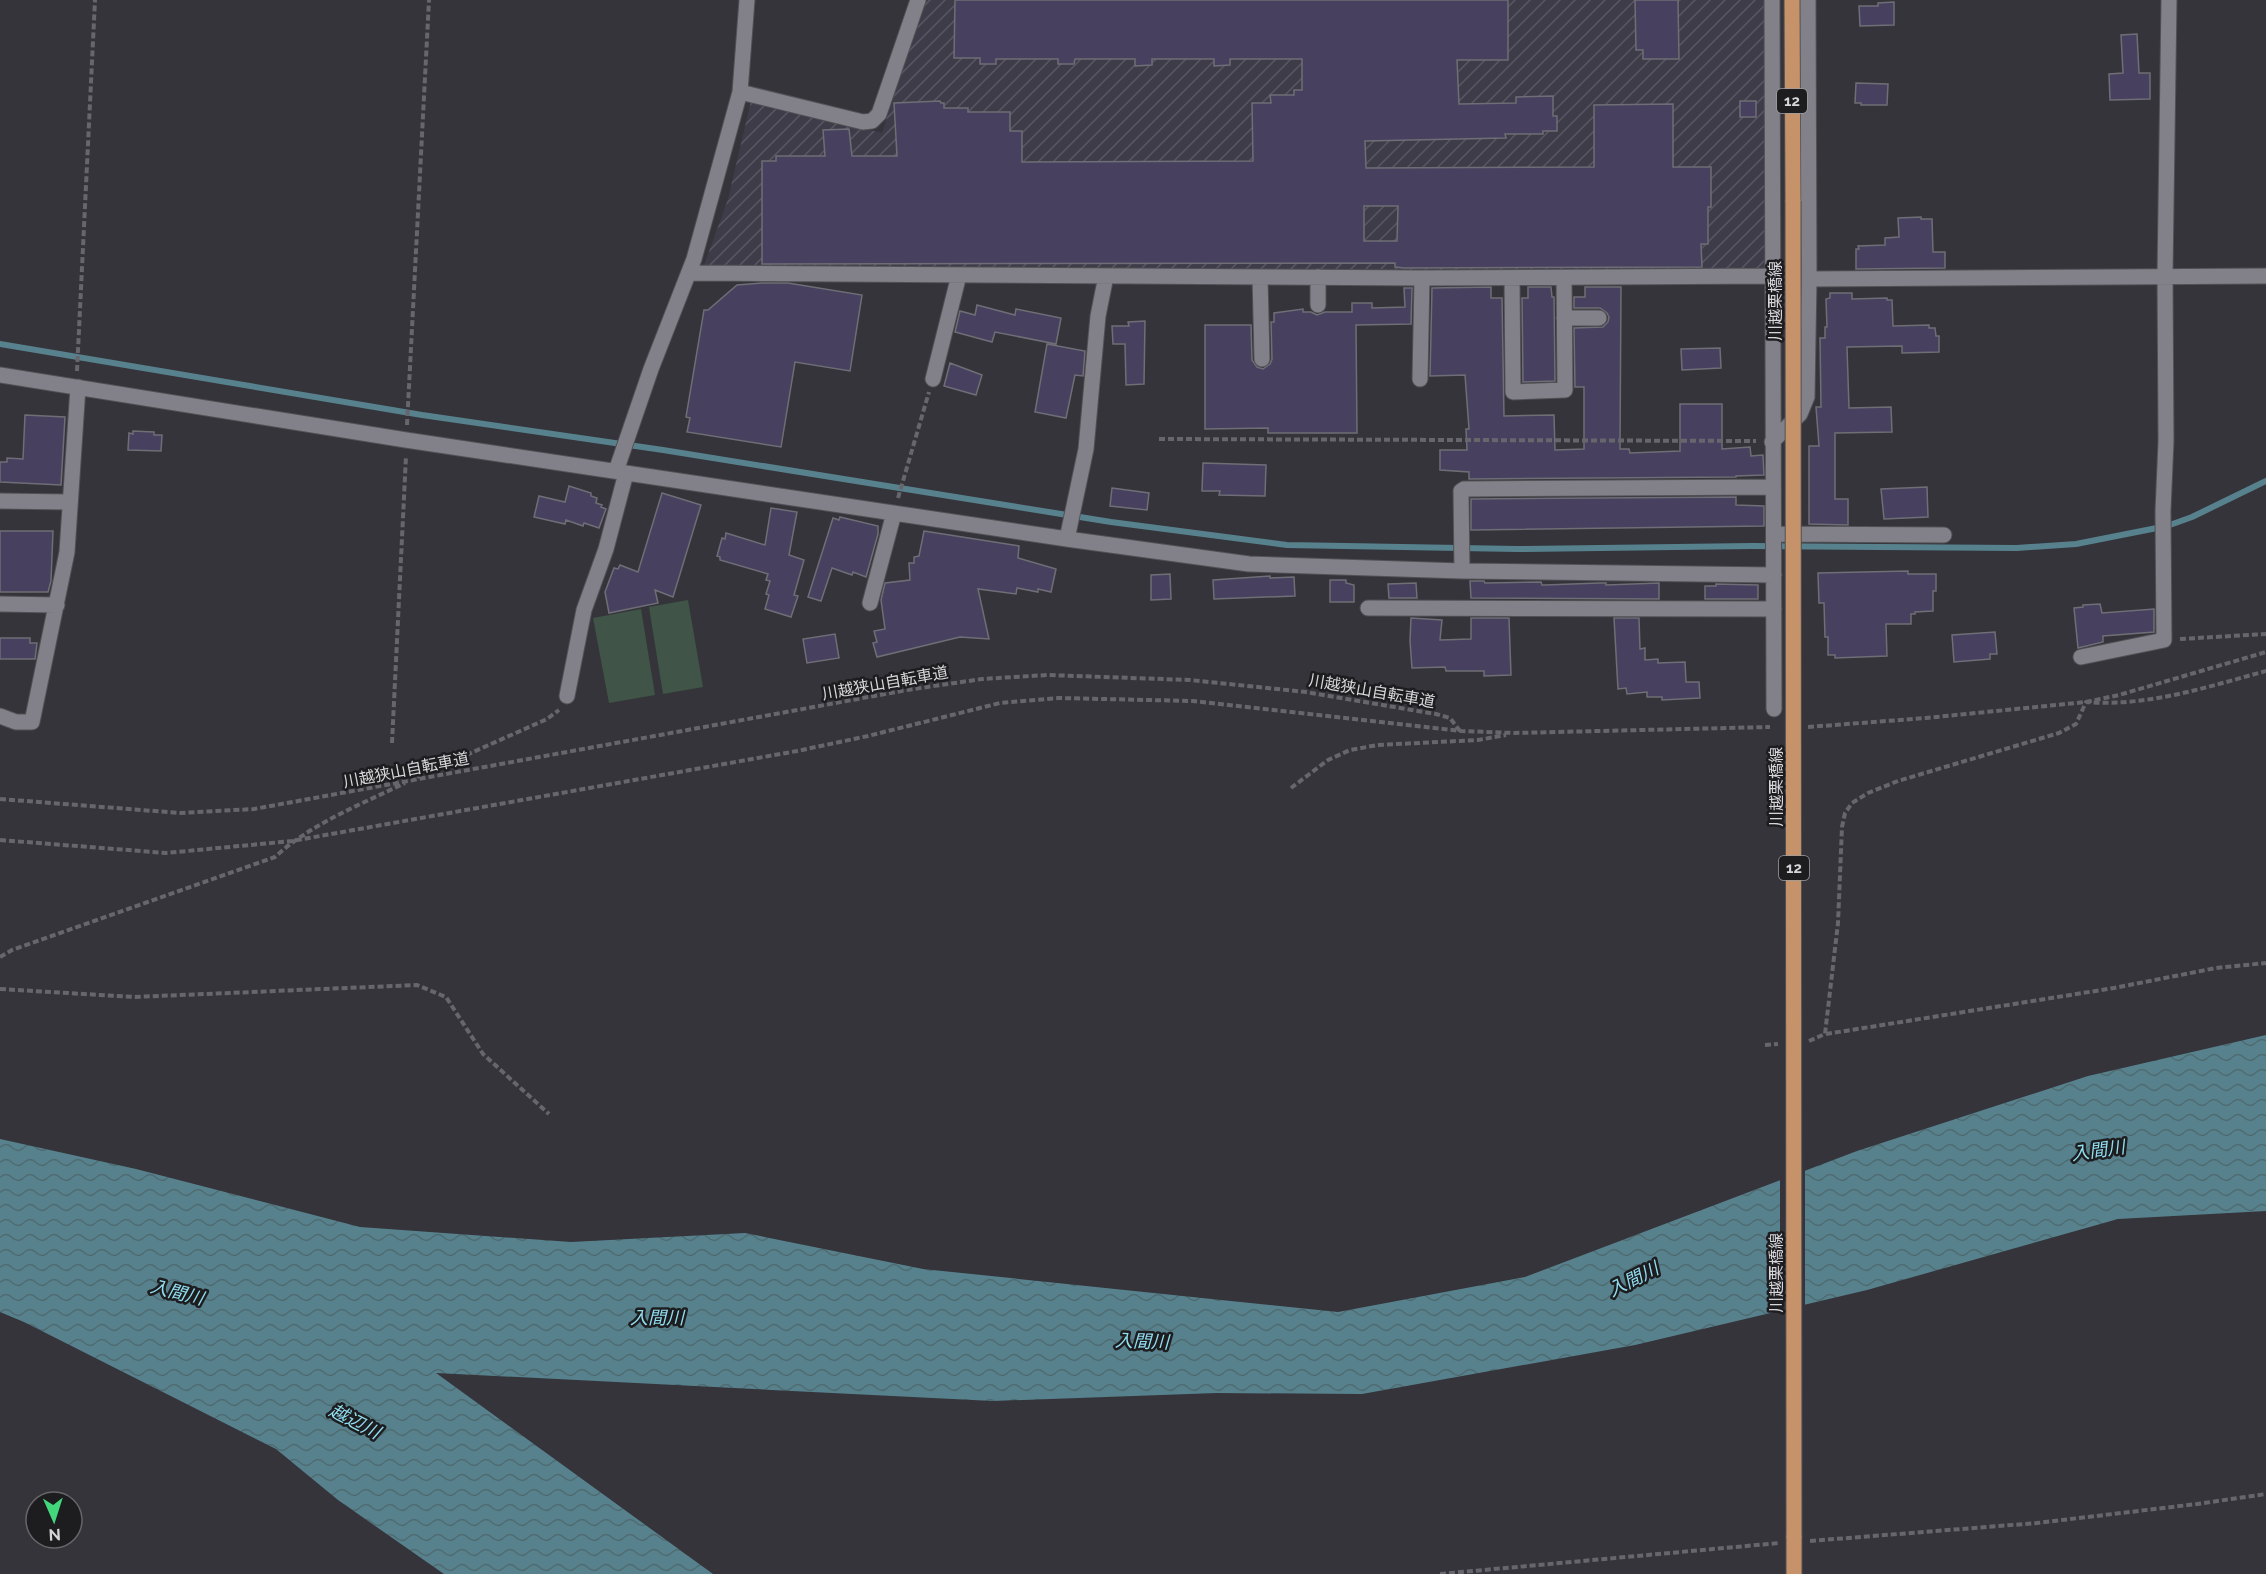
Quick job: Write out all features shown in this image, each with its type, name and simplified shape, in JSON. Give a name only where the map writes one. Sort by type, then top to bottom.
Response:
[{"type":"main road","name":"川越栗橋線","points":[[1792,0],[1794,1574]]},
{"type":"street","points":[[567,696],[585,610],[606,549],[621,472],[651,369],[689,273],[740,92],[747,0]]},
{"type":"street","points":[[740,92],[863,122],[872,121],[879,114],[918,0]]},
{"type":"street","points":[[1772,0],[1774,708]]},
{"type":"street","points":[[1772,441],[1800,414],[1807,397],[1808,0]]},
{"type":"street","points":[[2081,657],[2164,640],[2165,275],[2169,0]]},
{"type":"street","points":[[689,273],[1422,278],[1772,276]]},
{"type":"street","points":[[933,379],[959,275]]},
{"type":"street","points":[[1067,539],[1086,449],[1098,316],[1106,276]]},
{"type":"street","points":[[1809,279],[2266,276]]},
{"type":"street","points":[[1260,277],[1262,359]]},
{"type":"street","points":[[1318,277],[1318,305]]},
{"type":"street","points":[[1420,379],[1422,278]]},
{"type":"street","points":[[1512,278],[1513,392],[1565,390],[1564,278]]},
{"type":"street","points":[[1564,318],[1599,318]]},
{"type":"street","points":[[0,375],[406,440],[1248,564],[1462,571],[1774,575]]},
{"type":"street","points":[[0,716],[16,722],[32,722],[67,552],[78,387]]},
{"type":"street","points":[[1462,571],[1461,491],[1464,489],[1773,487]]},
{"type":"street","points":[[0,501],[69,502]]},
{"type":"street","points":[[870,603],[894,513]]},
{"type":"street","points":[[1774,534],[1944,535]]},
{"type":"street","points":[[0,604],[57,605]]},
{"type":"street","points":[[1368,609],[1774,609]]},
{"type":"path","points":[[78,387],[95,0]]},
{"type":"path","points":[[392,743],[429,0]]},
{"type":"path","points":[[894,513],[933,379]]},
{"type":"path","points":[[1159,439],[1772,441]]},
{"type":"path","points":[[2164,640],[2266,634]]},
{"type":"path","points":[[1806,727],[1916,719],[2086,702],[2119,695],[2266,652]]},
{"type":"path","points":[[2086,702],[2112,704],[2137,702],[2202,689],[2266,671]]},
{"type":"path","name":"川越狭山自転車道","points":[[0,799],[180,813],[254,809],[907,690],[982,679],[1047,675],[1190,680],[1306,692],[1436,714],[1450,718],[1461,731]]},
{"type":"path","points":[[0,957],[12,950],[275,857],[292,841],[326,821],[548,719],[558,710],[567,696]]},
{"type":"path","points":[[0,840],[166,853],[292,841],[797,751],[1000,703],[1059,698],[1193,701],[1461,731],[1514,733],[1774,727]]},
{"type":"path","points":[[1826,1034],[1838,923],[1842,827],[1845,813],[1852,803],[1868,793],[1898,781],[2059,733],[2076,724],[2086,702]]},
{"type":"path","points":[[1291,788],[1328,760],[1350,750],[1378,745],[1478,740],[1514,733]]},
{"type":"path","points":[[1801,1042],[1813,1041],[1826,1034],[2114,988],[2216,968],[2266,963]]},
{"type":"path","points":[[0,989],[134,997],[417,985],[446,997],[483,1054],[549,1114]]},
{"type":"path","points":[[1765,1045],[1789,1043]]},
{"type":"path","points":[[1440,1574],[2037,1523],[2266,1494]]},
{"type":"shaded area","points":[[925,0],[1767,0],[1767,272],[1392,273],[1389,269],[702,271],[728,199],[751,101],[757,100],[882,133]]},
{"type":"green space","points":[[688,600],[703,687],[663,694],[649,607]]},
{"type":"green space","points":[[641,609],[655,695],[609,703],[593,618]]},
{"type":"water","points":[[2266,1035],[2266,1211],[2118,1219],[1867,1290],[1635,1345],[1362,1394],[1216,1393],[993,1401],[436,1373],[713,1574],[444,1574],[338,1500],[276,1449],[0,1312],[0,1139],[136,1169],[360,1227],[571,1242],[745,1233],[923,1269],[1338,1312],[1525,1277],[1857,1151],[2088,1076]]},
{"type":"pier","points":[[1805,1168],[1805,1308],[1780,1314],[1780,1177]]},
{"type":"building","points":[[955,0],[1508,0],[1508,60],[1457,60],[1459,104],[1516,103],[1516,97],[1553,96],[1553,116],[1557,116],[1557,131],[1543,131],[1543,134],[1505,134],[1506,138],[1365,141],[1366,168],[1594,167],[1594,105],[1673,104],[1673,167],[1711,167],[1708,244],[1701,244],[1702,267],[1404,268],[1395,267],[1395,263],[762,264],[762,161],[776,161],[776,156],[825,156],[823,130],[849,129],[852,156],[897,156],[894,103],[940,101],[944,103],[944,108],[968,108],[968,112],[1010,112],[1010,131],[1022,131],[1022,162],[1253,161],[1252,103],[1271,103],[1270,95],[1294,95],[1294,90],[1302,90],[1302,59],[1230,59],[1230,65],[1214,66],[1214,59],[1152,59],[1152,65],[1135,66],[1135,59],[1075,59],[1074,64],[1058,64],[1058,59],[996,59],[996,64],[980,64],[980,58],[954,58]],"holes":[[[1364,206],[1398,206],[1397,241],[1364,241]]]},
{"type":"building","points":[[1635,0],[1678,0],[1679,59],[1643,59],[1643,50],[1636,50]]},
{"type":"building","points":[[1894,2],[1894,25],[1860,26],[1859,6],[1878,6],[1878,3]]},
{"type":"building","points":[[2137,34],[2139,73],[2150,73],[2150,99],[2110,100],[2109,74],[2123,73],[2121,35]]},
{"type":"building","points":[[1856,83],[1888,84],[1887,105],[1855,103]]},
{"type":"building","points":[[1740,101],[1756,101],[1756,117],[1740,117]]},
{"type":"building","points":[[1921,217],[1921,219],[1932,219],[1933,252],[1945,252],[1945,268],[1856,269],[1858,246],[1885,245],[1885,238],[1899,237],[1898,218]]},
{"type":"building","points":[[788,283],[862,295],[850,371],[795,362],[781,447],[687,432],[690,418],[686,417],[704,310],[708,310],[737,285]]},
{"type":"building","points":[[1491,287],[1491,298],[1502,298],[1504,416],[1554,415],[1555,450],[1584,449],[1584,387],[1575,387],[1574,328],[1603,327],[1609,317],[1600,308],[1574,308],[1574,297],[1585,297],[1585,287],[1621,287],[1620,449],[1629,449],[1630,453],[1680,451],[1680,404],[1722,404],[1722,449],[1750,447],[1751,456],[1763,455],[1764,475],[1469,479],[1469,472],[1440,470],[1440,450],[1467,450],[1466,429],[1469,429],[1465,375],[1430,376],[1432,288]]},
{"type":"building","points":[[1528,287],[1551,287],[1552,297],[1554,297],[1555,381],[1523,382],[1522,298],[1528,298]]},
{"type":"building","points":[[1404,288],[1412,288],[1411,324],[1356,325],[1357,433],[1268,433],[1268,428],[1205,429],[1205,325],[1251,325],[1252,360],[1257,367],[1263,369],[1270,364],[1272,359],[1271,322],[1274,322],[1274,313],[1303,309],[1303,312],[1317,315],[1325,312],[1352,312],[1352,303],[1372,303],[1372,308],[1405,307]]},
{"type":"building","points":[[1830,293],[1852,293],[1852,299],[1887,298],[1887,300],[1892,300],[1893,326],[1929,325],[1929,328],[1935,328],[1936,336],[1939,336],[1939,352],[1902,353],[1902,346],[1847,347],[1849,408],[1891,407],[1892,432],[1835,433],[1835,499],[1848,499],[1848,525],[1809,524],[1809,446],[1819,446],[1816,407],[1821,407],[1820,338],[1825,338],[1826,299],[1830,298]]},
{"type":"building","points":[[977,305],[1015,315],[1016,309],[1061,318],[1056,344],[995,332],[992,342],[955,332],[960,311],[975,315]]},
{"type":"building","points":[[1145,321],[1144,384],[1126,385],[1125,344],[1113,344],[1112,326],[1129,326],[1128,322]]},
{"type":"building","points":[[1047,344],[1085,351],[1083,376],[1075,375],[1066,418],[1035,412]]},
{"type":"building","points":[[1720,348],[1721,368],[1682,370],[1681,349]]},
{"type":"building","points":[[950,363],[982,375],[976,395],[944,386]]},
{"type":"building","points":[[25,415],[65,417],[61,485],[0,482],[0,462],[7,462],[7,458],[23,459]]},
{"type":"building","points":[[133,431],[154,432],[154,435],[162,435],[161,451],[128,450],[129,433],[133,434]]},
{"type":"building","points":[[1203,463],[1266,465],[1265,496],[1219,495],[1220,491],[1202,491]]},
{"type":"building","points":[[569,486],[591,493],[591,496],[597,498],[596,503],[606,509],[599,528],[584,523],[583,526],[566,520],[565,524],[534,517],[539,496],[565,502]]},
{"type":"building","points":[[1927,487],[1928,517],[1884,519],[1881,489]]},
{"type":"building","points":[[1112,488],[1149,493],[1147,510],[1110,506]]},
{"type":"building","points":[[662,493],[701,505],[673,597],[655,590],[658,603],[609,613],[605,592],[614,568],[618,569],[620,565],[638,572]]},
{"type":"building","points":[[1736,497],[1736,505],[1764,506],[1764,526],[1471,530],[1471,499]]},
{"type":"building","points":[[771,508],[797,512],[789,555],[804,560],[794,595],[798,596],[791,617],[765,609],[769,595],[766,594],[770,581],[766,580],[768,574],[720,560],[717,556],[722,538],[725,539],[726,533],[765,545]]},
{"type":"building","points":[[840,517],[878,526],[878,534],[866,577],[832,568],[821,601],[808,597],[833,518],[839,520]]},
{"type":"building","points":[[0,531],[53,531],[51,581],[48,592],[0,592]]},
{"type":"building","points":[[924,531],[1019,546],[1018,558],[1056,569],[1051,592],[1017,588],[1016,594],[978,589],[989,639],[960,637],[877,657],[873,643],[877,642],[874,631],[885,629],[881,600],[885,583],[910,580],[909,563],[914,563],[914,557],[919,556]]},
{"type":"building","points":[[1908,571],[1908,574],[1936,574],[1933,611],[1911,614],[1911,624],[1886,624],[1887,656],[1835,658],[1835,655],[1828,655],[1824,603],[1819,603],[1818,573]]},
{"type":"building","points":[[1170,574],[1171,599],[1151,600],[1151,575]]},
{"type":"building","points":[[1270,576],[1270,578],[1294,577],[1295,596],[1214,599],[1213,580]]},
{"type":"building","points":[[1330,580],[1346,580],[1346,583],[1354,585],[1354,602],[1330,602]]},
{"type":"building","points":[[1470,581],[1541,582],[1542,585],[1659,583],[1659,599],[1471,598]]},
{"type":"building","points":[[1416,583],[1417,598],[1389,598],[1388,584]]},
{"type":"building","points":[[1716,584],[1758,585],[1758,599],[1705,599],[1705,586],[1716,586]]},
{"type":"building","points":[[2100,604],[2102,613],[2154,609],[2154,632],[2103,636],[2103,642],[2078,648],[2074,608]]},
{"type":"building","points":[[1411,618],[1442,620],[1440,640],[1471,639],[1471,618],[1509,618],[1511,675],[1484,676],[1484,671],[1446,671],[1445,667],[1412,668]]},
{"type":"building","points":[[1614,618],[1639,618],[1640,649],[1645,648],[1645,660],[1658,659],[1658,663],[1685,662],[1686,682],[1699,682],[1700,698],[1662,700],[1662,697],[1647,697],[1647,692],[1627,694],[1626,688],[1618,689]]},
{"type":"building","points":[[1995,632],[1997,654],[1990,654],[1990,659],[1954,662],[1952,635]]},
{"type":"building","points":[[835,634],[839,658],[807,663],[803,639]]},
{"type":"building","points":[[0,638],[30,638],[30,643],[37,643],[35,659],[0,659]]},
{"type":"waterway","points":[[0,344],[422,415],[663,450],[1111,522],[1287,545],[1517,549],[1752,546],[2017,548],[2076,544],[2167,526],[2192,517],[2266,481]]},
{"type":"water label","name":"入間川","points":[[2098,1150]]},
{"type":"water label","name":"入間川","points":[[1633,1279]]},
{"type":"water label","name":"入間川","points":[[177,1292]]},
{"type":"water label","name":"入間川","points":[[657,1317]]},
{"type":"water label","name":"入間川","points":[[1142,1341]]},
{"type":"water label","name":"越辺川","points":[[355,1421]]}]
